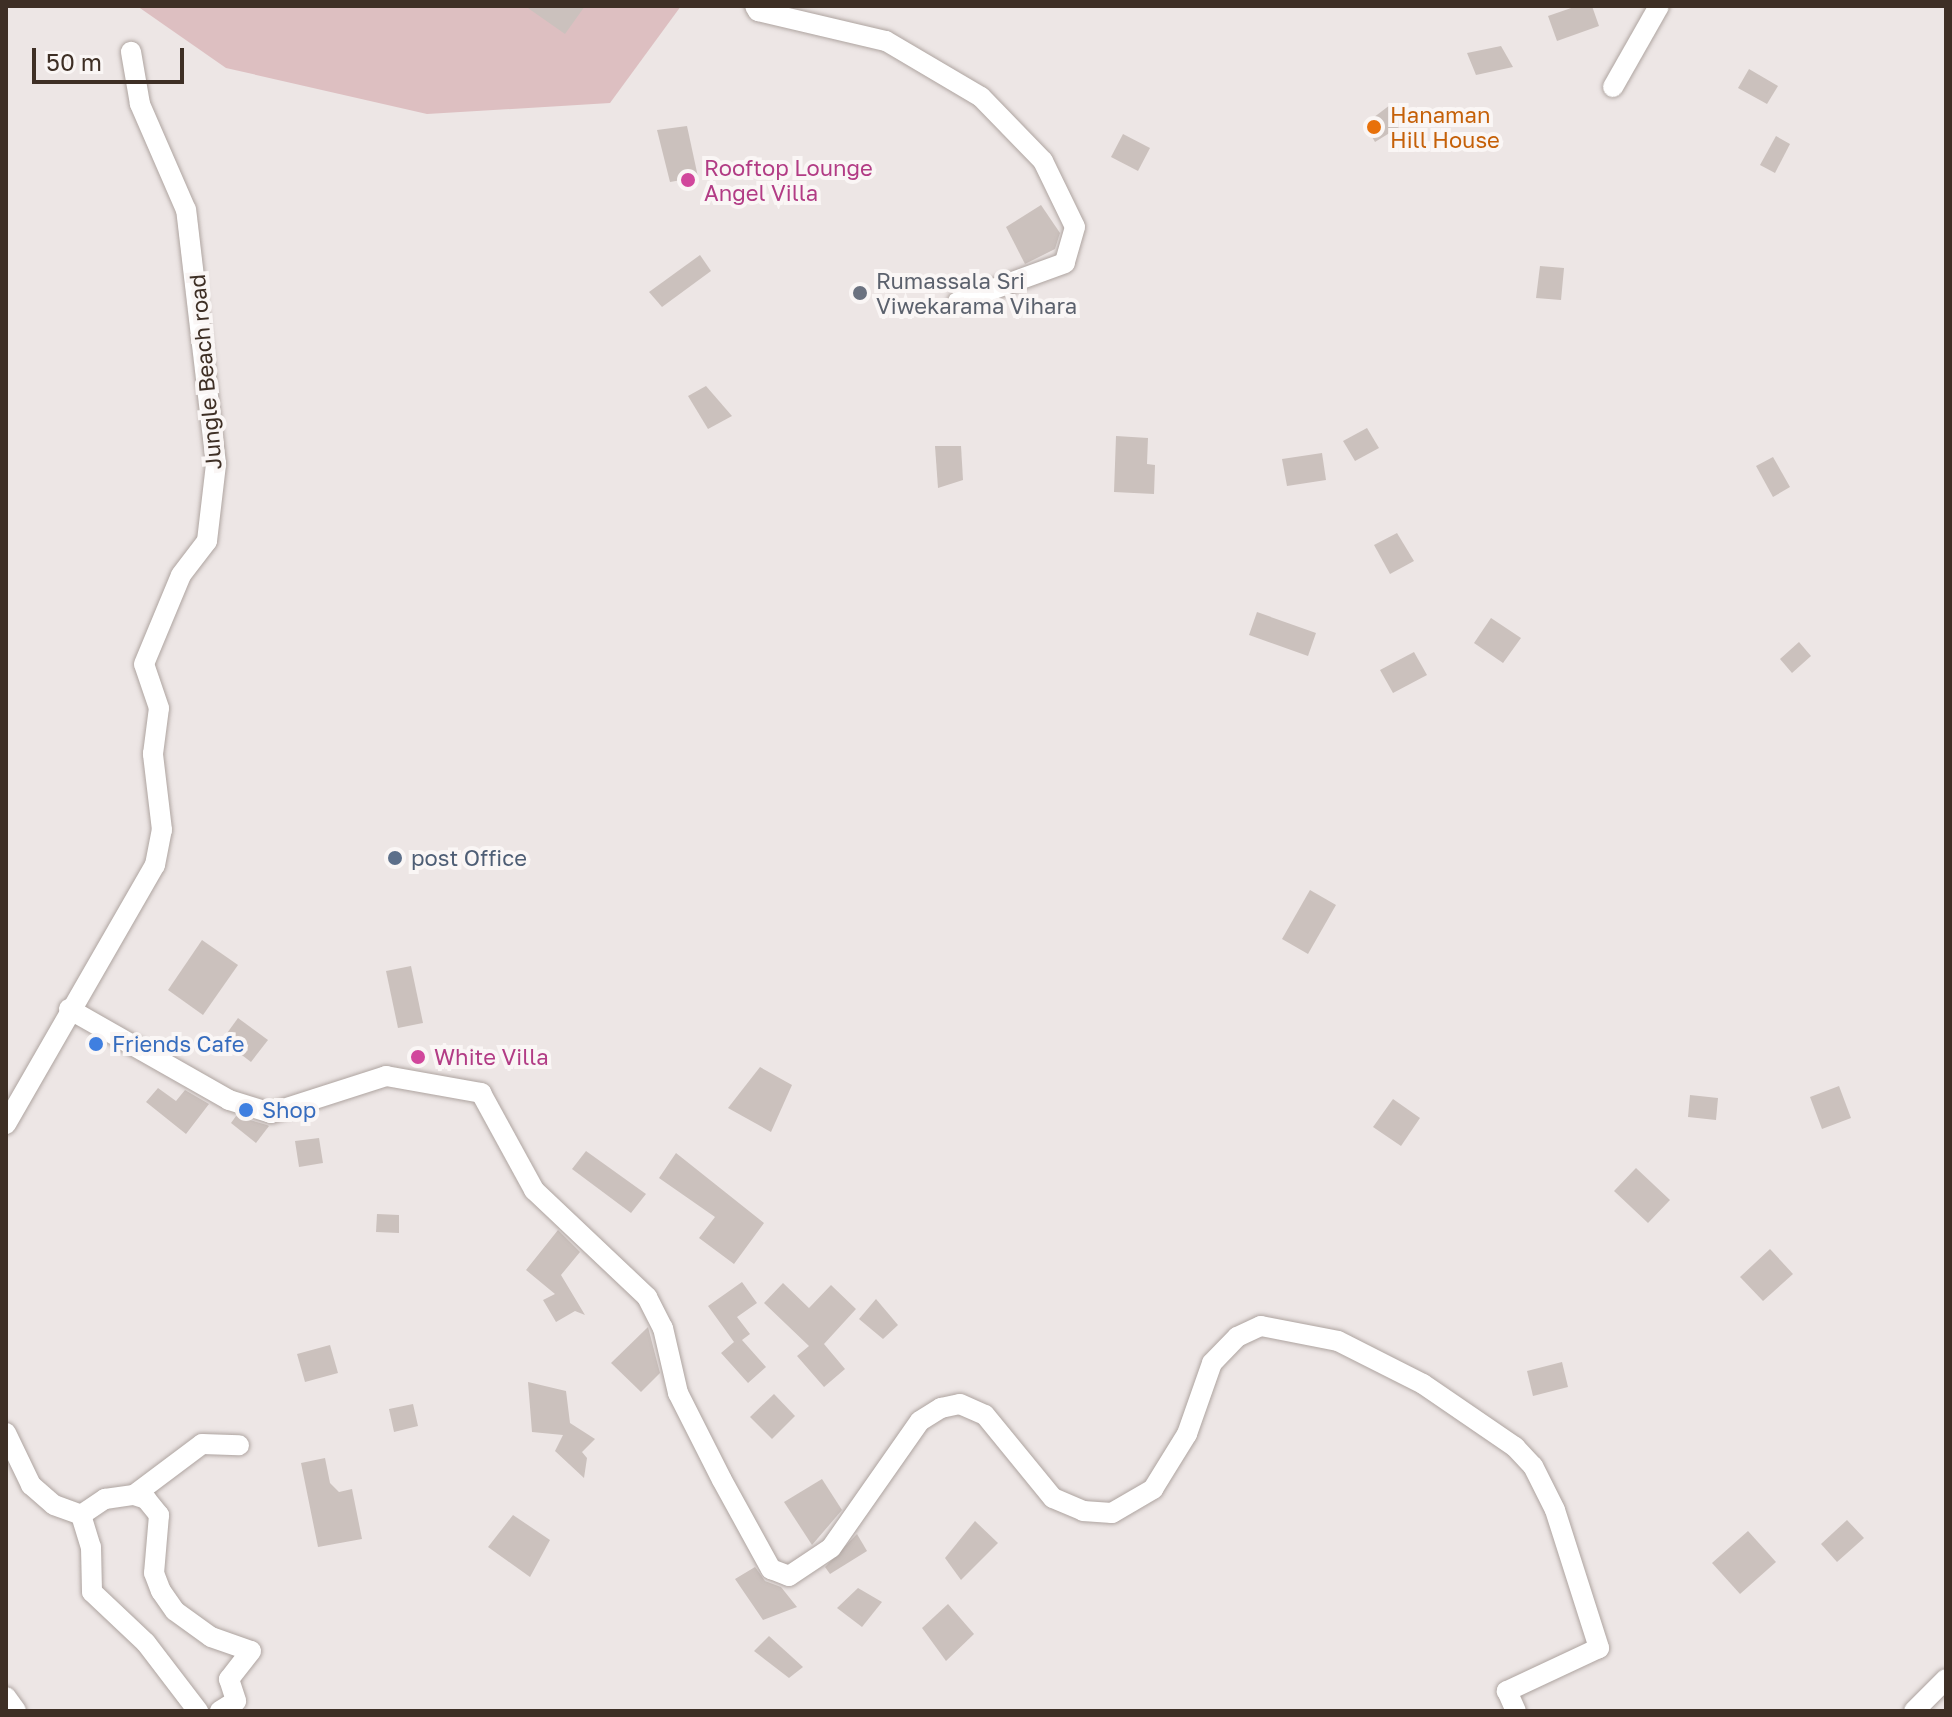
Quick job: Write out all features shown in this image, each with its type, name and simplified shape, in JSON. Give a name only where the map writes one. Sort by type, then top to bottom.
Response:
[{"type":"street","points":[[755,6],[758,11],[886,41],[981,97],[1043,161],[1075,227],[1065,263],[958,302]]},
{"type":"street","points":[[1613,87],[1659,6]]},
{"type":"street","name":"Jungle Beach road","points":[[6,1124],[69,1009],[155,865],[162,830],[153,754],[159,708],[144,664],[181,575],[207,541],[216,464],[186,210],[140,104],[131,52]]},
{"type":"street","points":[[69,1009],[229,1100],[271,1113],[386,1076],[481,1093],[534,1190],[647,1297],[663,1328],[678,1393],[722,1480],[771,1569],[789,1576],[831,1548],[920,1421],[941,1408],[960,1404],[985,1415],[1053,1498],[1083,1511],[1112,1513],[1153,1489],[1187,1434],[1212,1363],[1237,1337],[1261,1326],[1338,1341],[1423,1384],[1515,1447],[1533,1466],[1555,1510],[1599,1648],[1507,1691],[1516,1711]]},
{"type":"street","points":[[6,1433],[31,1485],[54,1505],[81,1515]]},
{"type":"street","points":[[134,1495],[202,1444],[239,1445]]},
{"type":"street","points":[[81,1515],[105,1499],[134,1495],[146,1499],[159,1515],[154,1573],[175,1611],[211,1637],[241,1644],[251,1651],[229,1679],[236,1701],[220,1711]]},
{"type":"street","points":[[81,1515],[91,1547],[92,1592],[146,1643],[198,1711]]},
{"type":"street","points":[[1914,1711],[1946,1679]]},
{"type":"street","points":[[6,1697],[16,1711]]},
{"type":"shaded area","points":[[137,6],[681,6],[610,103],[427,114],[226,68]]},
{"type":"building","points":[[525,6],[585,6],[565,34]]},
{"type":"building","points":[[1577,6],[1592,6],[1599,26],[1557,41],[1548,16]]},
{"type":"building","points":[[1501,46],[1513,67],[1476,75],[1467,53]]},
{"type":"building","points":[[1749,69],[1778,86],[1767,104],[1738,88]]},
{"type":"building","points":[[1390,105],[1404,124],[1375,142],[1365,124]]},
{"type":"building","points":[[687,126],[698,177],[670,182],[657,130]]},
{"type":"building","points":[[1123,134],[1150,148],[1138,171],[1111,157]]},
{"type":"building","points":[[1776,136],[1790,144],[1775,173],[1760,165]]},
{"type":"building","points":[[1041,205],[1060,233],[1055,249],[1025,264],[1006,227]]},
{"type":"building","points":[[700,255],[711,271],[662,307],[649,292]]},
{"type":"building","points":[[1540,266],[1564,268],[1561,300],[1536,298]]},
{"type":"building","points":[[706,386],[732,416],[708,429],[688,396]]},
{"type":"building","points":[[1367,428],[1379,448],[1355,461],[1343,441]]},
{"type":"building","points":[[1116,436],[1148,438],[1147,464],[1155,465],[1154,494],[1114,492]]},
{"type":"building","points":[[935,446],[961,446],[963,480],[938,488]]},
{"type":"building","points":[[1322,453],[1326,480],[1287,486],[1282,459]]},
{"type":"building","points":[[1773,457],[1790,487],[1773,497],[1756,466]]},
{"type":"building","points":[[1397,533],[1414,561],[1390,574],[1374,545]]},
{"type":"building","points":[[1257,612],[1316,633],[1308,656],[1249,635]]},
{"type":"building","points":[[1491,618],[1521,638],[1503,663],[1474,643]]},
{"type":"building","points":[[1799,642],[1811,656],[1792,673],[1780,659]]},
{"type":"building","points":[[1414,652],[1427,675],[1393,693],[1380,670]]},
{"type":"building","points":[[1310,890],[1336,905],[1308,954],[1282,939]]},
{"type":"building","points":[[202,940],[238,965],[203,1015],[168,990]]},
{"type":"building","points":[[411,966],[423,1023],[398,1028],[386,971]]},
{"type":"building","points":[[238,1018],[268,1040],[251,1062],[222,1040]]},
{"type":"building","points":[[760,1067],[792,1085],[771,1132],[728,1108]]},
{"type":"building","points":[[1839,1086],[1851,1118],[1822,1129],[1810,1097]]},
{"type":"building","points":[[158,1088],[176,1101],[185,1090],[209,1104],[186,1134],[146,1102]]},
{"type":"building","points":[[1690,1095],[1718,1098],[1716,1120],[1688,1117]]},
{"type":"building","points":[[1393,1099],[1420,1118],[1401,1146],[1373,1127]]},
{"type":"building","points":[[236,1116],[269,1126],[256,1143],[231,1123]]},
{"type":"building","points":[[319,1138],[323,1163],[299,1167],[295,1141]]},
{"type":"building","points":[[586,1151],[646,1194],[631,1213],[572,1169]]},
{"type":"building","points":[[676,1153],[764,1223],[734,1264],[699,1238],[715,1217],[659,1178]]},
{"type":"building","points":[[1636,1168],[1670,1200],[1648,1223],[1614,1191]]},
{"type":"building","points":[[377,1214],[399,1215],[399,1233],[376,1232]]},
{"type":"building","points":[[558,1230],[580,1252],[561,1275],[585,1315],[575,1311],[556,1322],[543,1300],[555,1294],[526,1270]]},
{"type":"building","points":[[1770,1249],[1793,1274],[1763,1301],[1740,1277]]},
{"type":"building","points":[[742,1282],[757,1303],[737,1317],[750,1334],[742,1340],[766,1367],[748,1383],[721,1353],[734,1342],[708,1306]]},
{"type":"building","points":[[783,1283],[809,1308],[831,1285],[856,1309],[824,1344],[845,1369],[824,1387],[797,1356],[809,1346],[764,1303]]},
{"type":"building","points":[[876,1299],[898,1325],[883,1339],[859,1319]]},
{"type":"building","points":[[648,1327],[660,1373],[641,1392],[611,1363]]},
{"type":"building","points":[[330,1345],[338,1373],[305,1382],[297,1354]]},
{"type":"building","points":[[1562,1362],[1568,1387],[1533,1396],[1527,1371]]},
{"type":"building","points":[[528,1382],[566,1391],[570,1423],[595,1439],[582,1452],[587,1458],[584,1478],[555,1451],[563,1435],[532,1432]]},
{"type":"building","points":[[774,1394],[795,1416],[772,1439],[750,1417]]},
{"type":"building","points":[[413,1404],[418,1426],[394,1432],[389,1409]]},
{"type":"building","points":[[325,1458],[330,1483],[339,1492],[352,1489],[362,1539],[318,1547],[301,1463]]},
{"type":"building","points":[[822,1479],[842,1510],[812,1545],[784,1502]]},
{"type":"building","points":[[513,1515],[550,1540],[530,1577],[488,1547]]},
{"type":"building","points":[[1847,1520],[1864,1538],[1837,1562],[1821,1544]]},
{"type":"building","points":[[975,1521],[998,1543],[961,1580],[945,1558]]},
{"type":"building","points":[[1748,1531],[1776,1562],[1740,1594],[1712,1563]]},
{"type":"building","points":[[857,1534],[867,1551],[830,1574],[825,1567]]},
{"type":"building","points":[[755,1567],[765,1581],[781,1587],[797,1607],[763,1620],[735,1579]]},
{"type":"building","points":[[858,1588],[882,1602],[862,1627],[837,1608]]},
{"type":"building","points":[[948,1604],[974,1634],[946,1661],[922,1628]]},
{"type":"building","points":[[769,1636],[803,1667],[789,1678],[754,1651]]},
{"type":"place","name":"Hanaman Hill House","points":[[1374,127]]},
{"type":"place","name":"Rooftop Lounge Angel Villa","points":[[688,180]]},
{"type":"place","name":"Rumassala Sri Viwekarama Vihara","points":[[860,293]]},
{"type":"place","name":"post Office","points":[[395,858]]},
{"type":"place","name":"Friends Cafe","points":[[96,1044]]},
{"type":"place","name":"White Villa","points":[[418,1057]]},
{"type":"place","name":"Shop","points":[[246,1110]]}]
